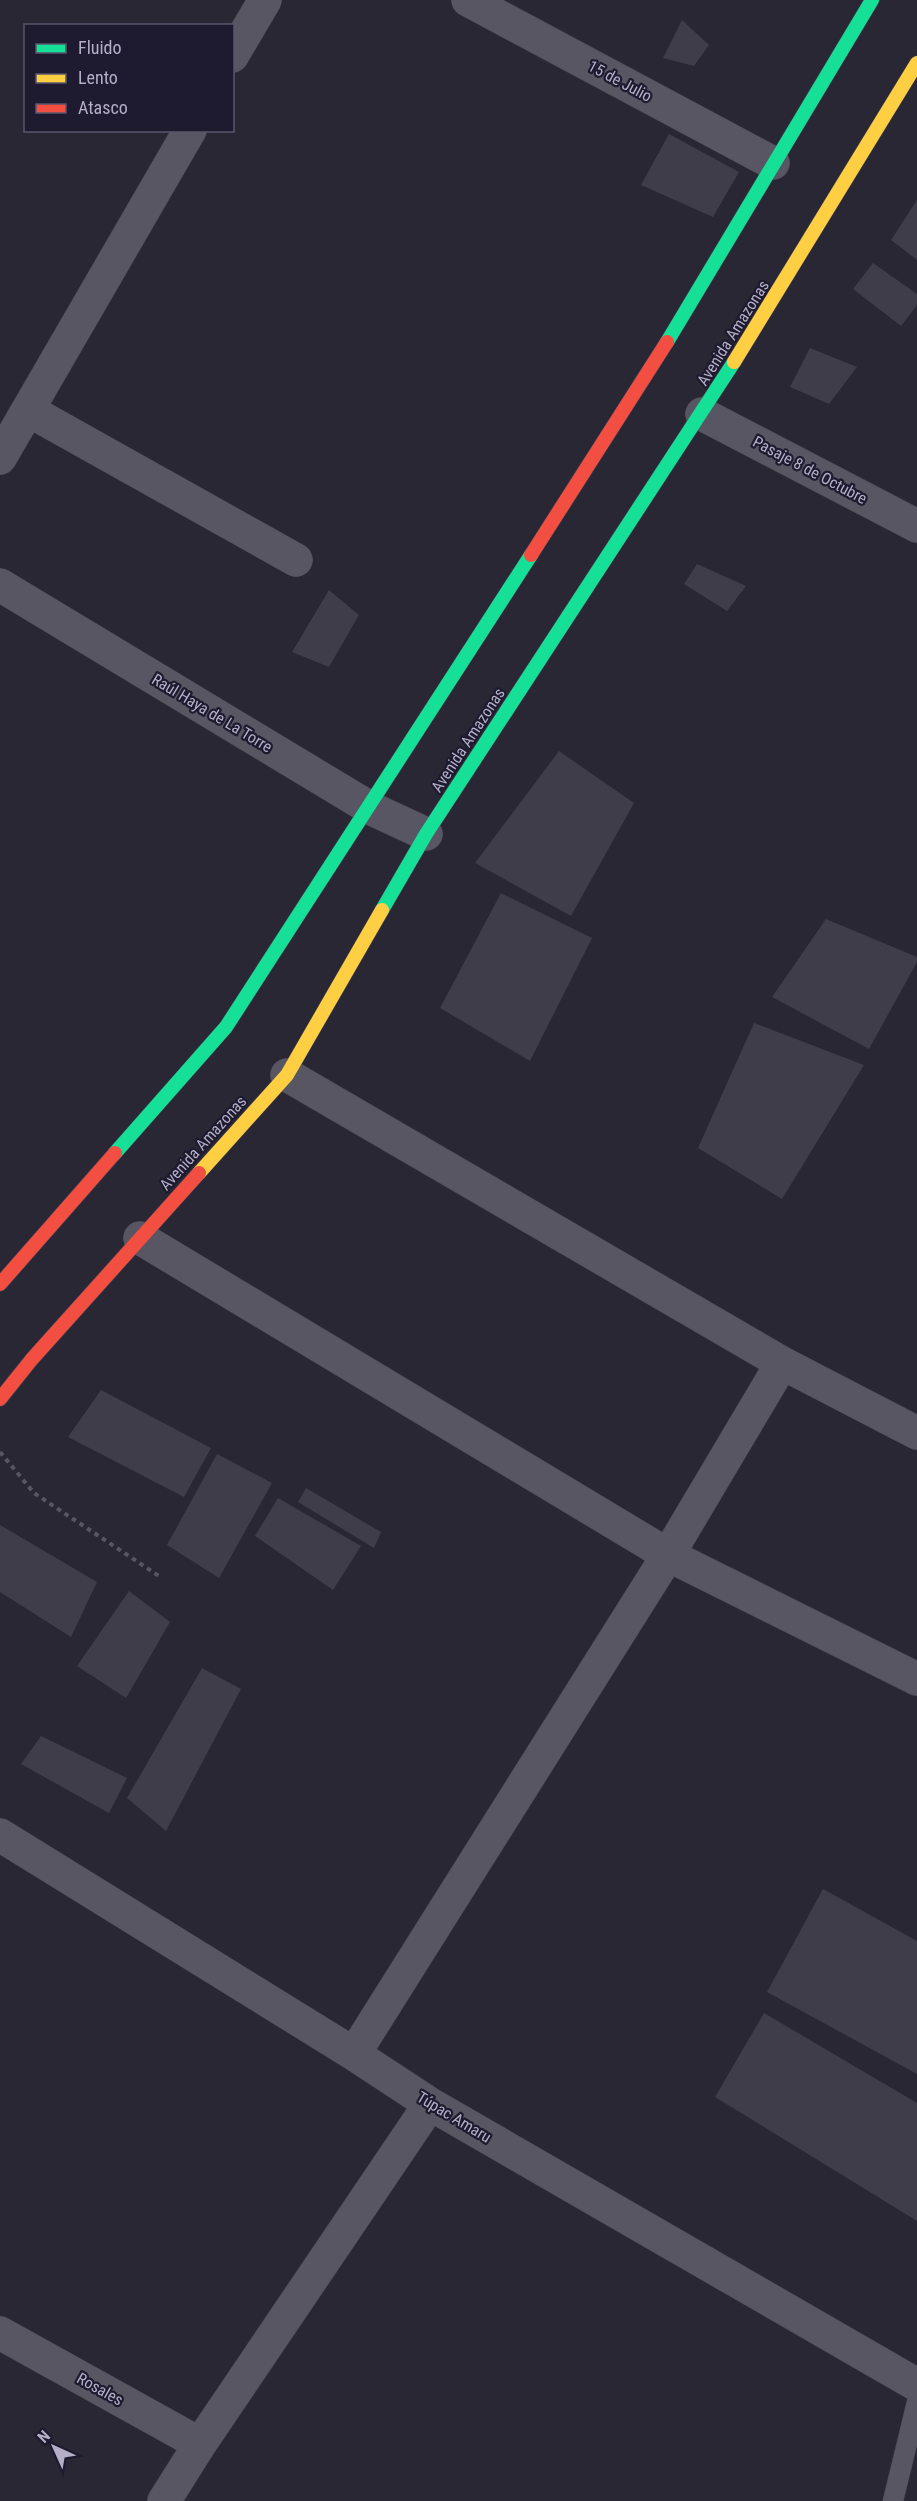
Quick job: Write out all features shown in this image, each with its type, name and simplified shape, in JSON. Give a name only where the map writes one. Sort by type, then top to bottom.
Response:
[{"type":"street","points":[[234,54],[265,0]]},
{"type":"street","name":"15 de Julio","points":[[468,0],[773,163]]},
{"type":"street","points":[[0,1284],[226,1027],[646,377],[872,0]]},
{"type":"street","name":"Avenida Amazonas","points":[[0,1399],[32,1359],[286,1075],[426,834],[702,414],[917,63]]},
{"type":"street","points":[[0,458],[189,132]]},
{"type":"street","points":[[28,410],[296,560]]},
{"type":"street","name":"Pasaje 8 de Octubre","points":[[702,414],[917,526]]},
{"type":"street","name":"Raúl Haya de La Torre","points":[[0,585],[369,808],[426,834]]},
{"type":"street","points":[[286,1075],[782,1363],[917,1433]]},
{"type":"street","points":[[140,1238],[668,1555],[917,1679]]},
{"type":"street","points":[[354,2054],[668,1555],[782,1363]]},
{"type":"street","name":"Túpac Amaru","points":[[0,1835],[354,2054],[430,2104],[917,2385]]},
{"type":"street","points":[[164,2501],[200,2444],[430,2104]]},
{"type":"street","name":"Rosales","points":[[0,2333],[200,2444]]},
{"type":"lane","points":[[893,2501],[917,2402]]},
{"type":"path","points":[[0,1452],[34,1493],[159,1576]]},
{"type":"building","points":[[682,20],[709,45],[694,66],[663,58]]},
{"type":"building","points":[[669,134],[739,172],[713,217],[641,185]]},
{"type":"building","points":[[917,200],[917,260],[891,240]]},
{"type":"building","points":[[873,263],[917,294],[917,305],[901,326],[853,289]]},
{"type":"building","points":[[810,348],[857,367],[829,404],[790,387]]},
{"type":"building","points":[[697,564],[746,586],[727,611],[684,584]]},
{"type":"building","points":[[329,590],[359,615],[329,667],[292,652]]},
{"type":"building","points":[[559,751],[634,803],[571,916],[475,863]]},
{"type":"building","points":[[501,893],[592,938],[530,1061],[440,1008]]},
{"type":"building","points":[[826,919],[917,957],[917,962],[869,1049],[772,997]]},
{"type":"building","points":[[754,1023],[864,1065],[782,1199],[698,1148]]},
{"type":"building","points":[[101,1390],[211,1448],[184,1497],[68,1437]]},
{"type":"building","points":[[217,1454],[272,1483],[219,1578],[167,1545]]},
{"type":"building","points":[[306,1488],[381,1532],[374,1548],[298,1502]]},
{"type":"building","points":[[278,1498],[361,1546],[333,1590],[255,1536]]},
{"type":"building","points":[[0,1525],[97,1582],[71,1637],[0,1592]]},
{"type":"building","points":[[129,1591],[170,1622],[126,1698],[77,1666]]},
{"type":"building","points":[[202,1668],[241,1689],[166,1831],[127,1798]]},
{"type":"building","points":[[41,1736],[127,1778],[109,1813],[21,1764]]},
{"type":"building","points":[[823,1889],[917,1941],[917,2074],[767,1992]]},
{"type":"building","points":[[764,2013],[917,2103],[917,2221],[715,2097]]},
{"type":"traffic: fast","points":[[667,342],[872,0]]},
{"type":"traffic: fast","points":[[382,910],[426,834],[734,362]]},
{"type":"traffic: fast","points":[[115,1153],[226,1027],[531,555]]},
{"type":"traffic: slow","points":[[734,362],[917,63]]},
{"type":"traffic: slow","points":[[199,1173],[287,1075],[382,910]]},
{"type":"traffic: jam","points":[[531,555],[667,342]]},
{"type":"traffic: jam","points":[[0,1284],[115,1153]]},
{"type":"traffic: jam","points":[[0,1399],[32,1359],[199,1173]]}]
